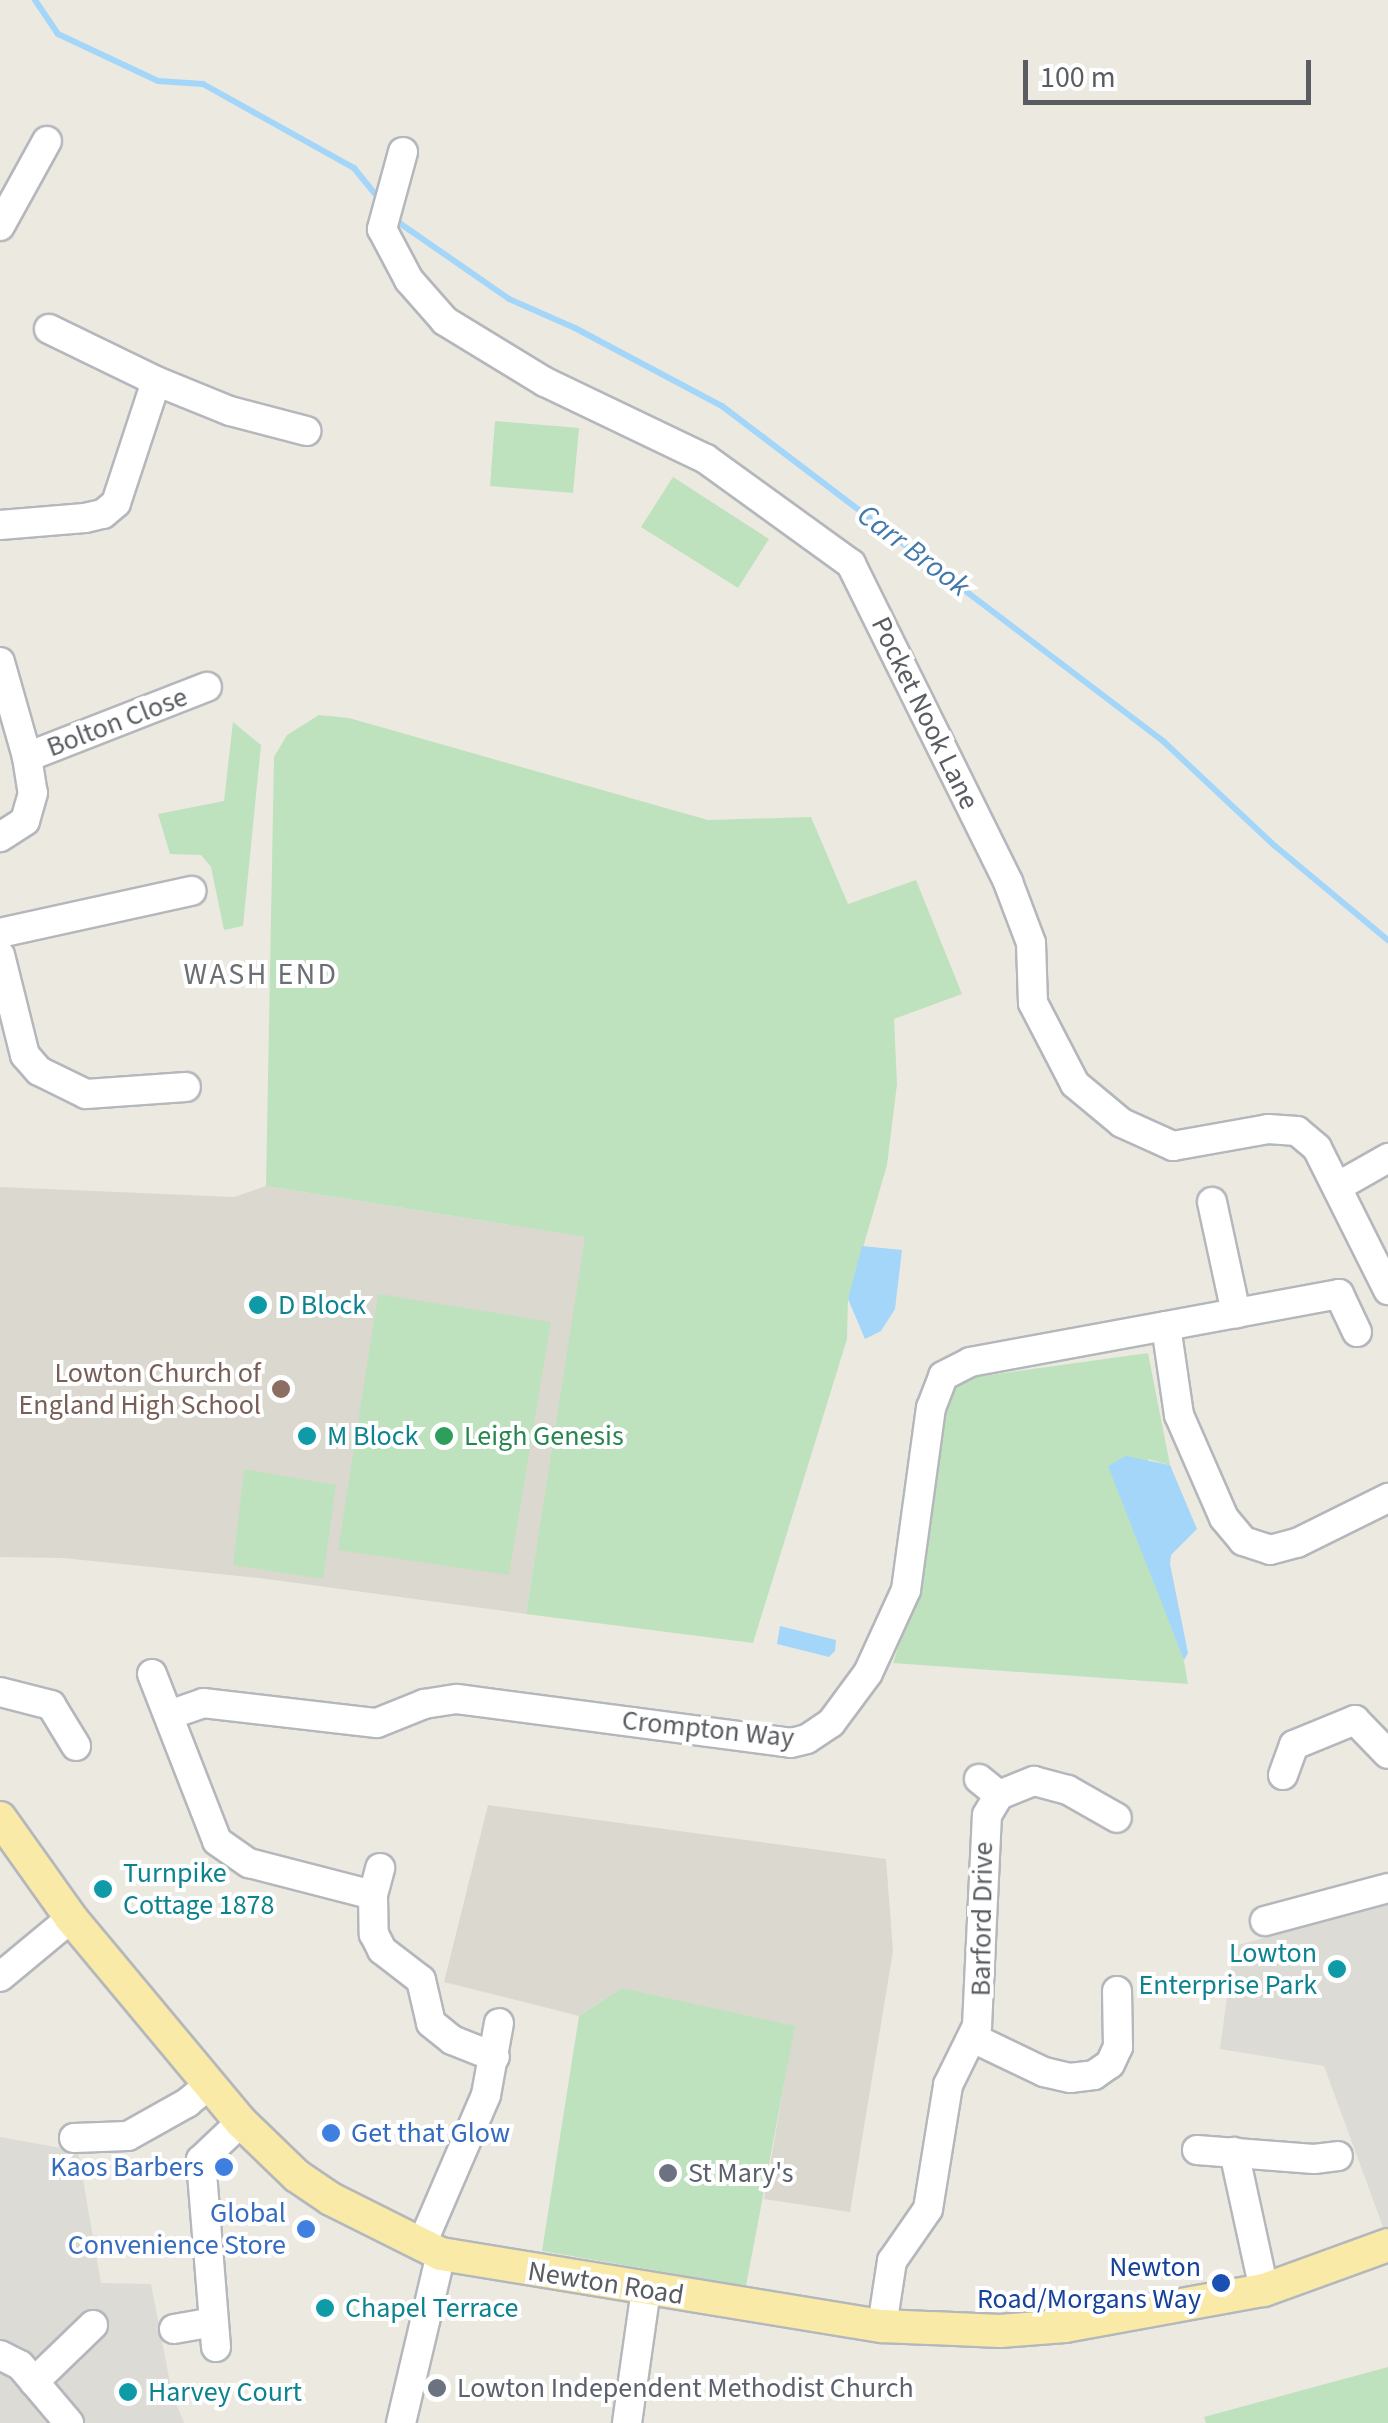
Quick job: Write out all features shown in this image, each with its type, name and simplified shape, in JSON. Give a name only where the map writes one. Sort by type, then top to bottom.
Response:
[{"type":"main road","name":"Newton Road","points":[[0,1818],[71,1918],[242,2122],[321,2192],[431,2250],[646,2290],[882,2326],[1000,2331],[1064,2326],[1264,2290],[1388,2245]]},
{"type":"street","points":[[0,226],[47,142]]},
{"type":"street","name":"Pocket Nook Lane","points":[[403,152],[382,229],[408,280],[445,321],[545,382],[706,459],[852,564],[1008,882],[1031,943],[1033,1003],[1076,1084],[1122,1123],[1173,1146],[1268,1129],[1297,1131],[1317,1148],[1388,1290]]},
{"type":"street","points":[[49,329],[156,381],[230,411],[306,430]]},
{"type":"street","points":[[0,524],[85,518],[103,514],[116,503],[156,381]]},
{"type":"street","points":[[0,662],[27,757],[32,809],[12,833],[0,838]]},
{"type":"street","name":"Bolton Close","points":[[27,757],[207,687]]},
{"type":"street","points":[[0,933],[196,889]]},
{"type":"street","points":[[0,955],[26,1056],[39,1071],[86,1094],[196,1088]]},
{"type":"street","points":[[1337,1187],[1388,1158]]},
{"type":"street","points":[[1212,1202],[1236,1313]]},
{"type":"street","name":"Crompton Way","points":[[169,1715],[203,1703],[378,1724],[424,1704],[457,1698],[791,1743],[807,1739],[831,1723],[868,1673],[906,1590],[931,1408],[943,1376],[970,1362],[1338,1294],[1356,1332]]},
{"type":"street","points":[[1166,1326],[1179,1415],[1224,1518],[1243,1541],[1270,1550],[1297,1542],[1388,1498]]},
{"type":"street","points":[[152,1674],[209,1827],[226,1850],[249,1863],[377,1881],[370,1916],[382,1950],[420,1980],[431,2023],[452,2040],[495,2057]]},
{"type":"street","points":[[0,1692],[51,1705],[76,1746]]},
{"type":"street","points":[[1283,1775],[1290,1734],[1355,1720],[1388,1754]]},
{"type":"street","name":"Barford Drive","points":[[882,2326],[892,2261],[928,2209],[948,2084],[973,2038],[982,1983],[984,1825],[989,1787],[1034,1780],[1068,1790],[1117,1818]]},
{"type":"street","points":[[1265,1921],[1311,1894],[1388,1888]]},
{"type":"street","points":[[0,1977],[71,1918]]},
{"type":"street","points":[[973,2038],[1058,2076],[1094,2074],[1110,2064],[1118,2048],[1117,1990]]},
{"type":"street","points":[[401,2423],[431,2250],[486,2095],[500,2024]]},
{"type":"street","points":[[74,2138],[128,2136],[187,2104],[210,2084]]},
{"type":"street","points":[[174,2329],[214,2334],[201,2160],[242,2122]]},
{"type":"street","points":[[1197,2150],[1314,2159],[1338,2156]]},
{"type":"street","points":[[1234,2152],[1264,2290]]},
{"type":"street","points":[[626,2423],[646,2290]]},
{"type":"street","points":[[34,2382],[93,2324]]},
{"type":"street","points":[[0,2355],[20,2364],[68,2423]]},
{"type":"shaded area","name":"Lowton Church of England High School","points":[[266,1186],[586,1237],[526,1614],[259,1578],[63,1558],[0,1557],[0,1187],[234,1197]]},
{"type":"shaded area","points":[[488,1805],[886,1859],[893,1951],[850,2212],[764,2199],[794,2027],[622,1988],[579,2016],[444,1982]]},
{"type":"shaded area","points":[[1388,1904],[1388,2226],[1383,2227],[1324,2066],[1220,2049],[1234,1946]]},
{"type":"shaded area","points":[[0,2137],[78,2151],[101,2283],[151,2284],[172,2393],[184,2423],[0,2423]]},
{"type":"green space","points":[[495,421],[579,428],[573,493],[490,486]]},
{"type":"green space","points":[[673,477],[769,539],[738,588],[641,527]]},
{"type":"green space","points":[[319,715],[349,718],[708,820],[811,817],[848,904],[916,880],[962,994],[894,1019],[897,1084],[887,1165],[848,1299],[847,1339],[753,1643],[526,1614],[585,1237],[266,1186],[274,757],[287,735]]},
{"type":"green space","points":[[233,722],[261,745],[243,926],[224,930],[211,867],[201,855],[170,854],[158,814],[224,801]]},
{"type":"green space","name":"Leigh Genesis","points":[[378,1294],[551,1322],[509,1575],[338,1550]]},
{"type":"green space","points":[[1148,1353],[1170,1465],[1148,1459],[1188,1684],[893,1663],[921,1577],[941,1401],[968,1378]]},
{"type":"green space","points":[[244,1469],[336,1485],[323,1579],[233,1565]]},
{"type":"green space","points":[[622,1988],[795,2026],[746,2286],[542,2251],[579,2016]]},
{"type":"green space","points":[[1388,2367],[1388,2423],[1206,2423],[1204,2417]]},
{"type":"water","points":[[862,1246],[902,1250],[895,1309],[881,1331],[865,1339],[848,1299]]},
{"type":"water","points":[[1126,1456],[1170,1465],[1197,1529],[1171,1555],[1170,1564],[1188,1653],[1184,1660],[1108,1466]]},
{"type":"water","points":[[780,1626],[836,1640],[835,1651],[829,1657],[777,1644]]},
{"type":"waterway","name":"Carr Brook","points":[[35,0],[58,34],[158,81],[203,84],[354,168],[375,194]]},
{"type":"waterway","name":"Carr Brook","points":[[398,222],[509,299],[575,328],[722,406],[1163,741],[1275,846],[1388,940]]},
{"type":"place","name":"D Block","points":[[258,1305]]},
{"type":"place","name":"Lowton Church of England High School","points":[[281,1389]]},
{"type":"place","name":"M Block","points":[[307,1436]]},
{"type":"place","name":"Leigh Genesis","points":[[444,1436]]},
{"type":"place","name":"Turnpike Cottage 1878","points":[[103,1889]]},
{"type":"place","name":"Lowton Enterprise Park","points":[[1337,1969]]},
{"type":"place","name":"Get that Glow","points":[[331,2133]]},
{"type":"place","name":"Kaos Barbers","points":[[224,2167]]},
{"type":"place","name":"St Mary's","points":[[668,2173]]},
{"type":"place","name":"Global Convenience Store","points":[[306,2229]]},
{"type":"place","name":"Newton Road/Morgans Way","points":[[1221,2283]]},
{"type":"place","name":"Chapel Terrace","points":[[325,2308]]},
{"type":"place","name":"Lowton Independent Methodist Church","points":[[437,2388]]},
{"type":"place","name":"Harvey Court","points":[[128,2392]]},
{"type":"district","name":"WASH END","points":[[261,975]]}]
